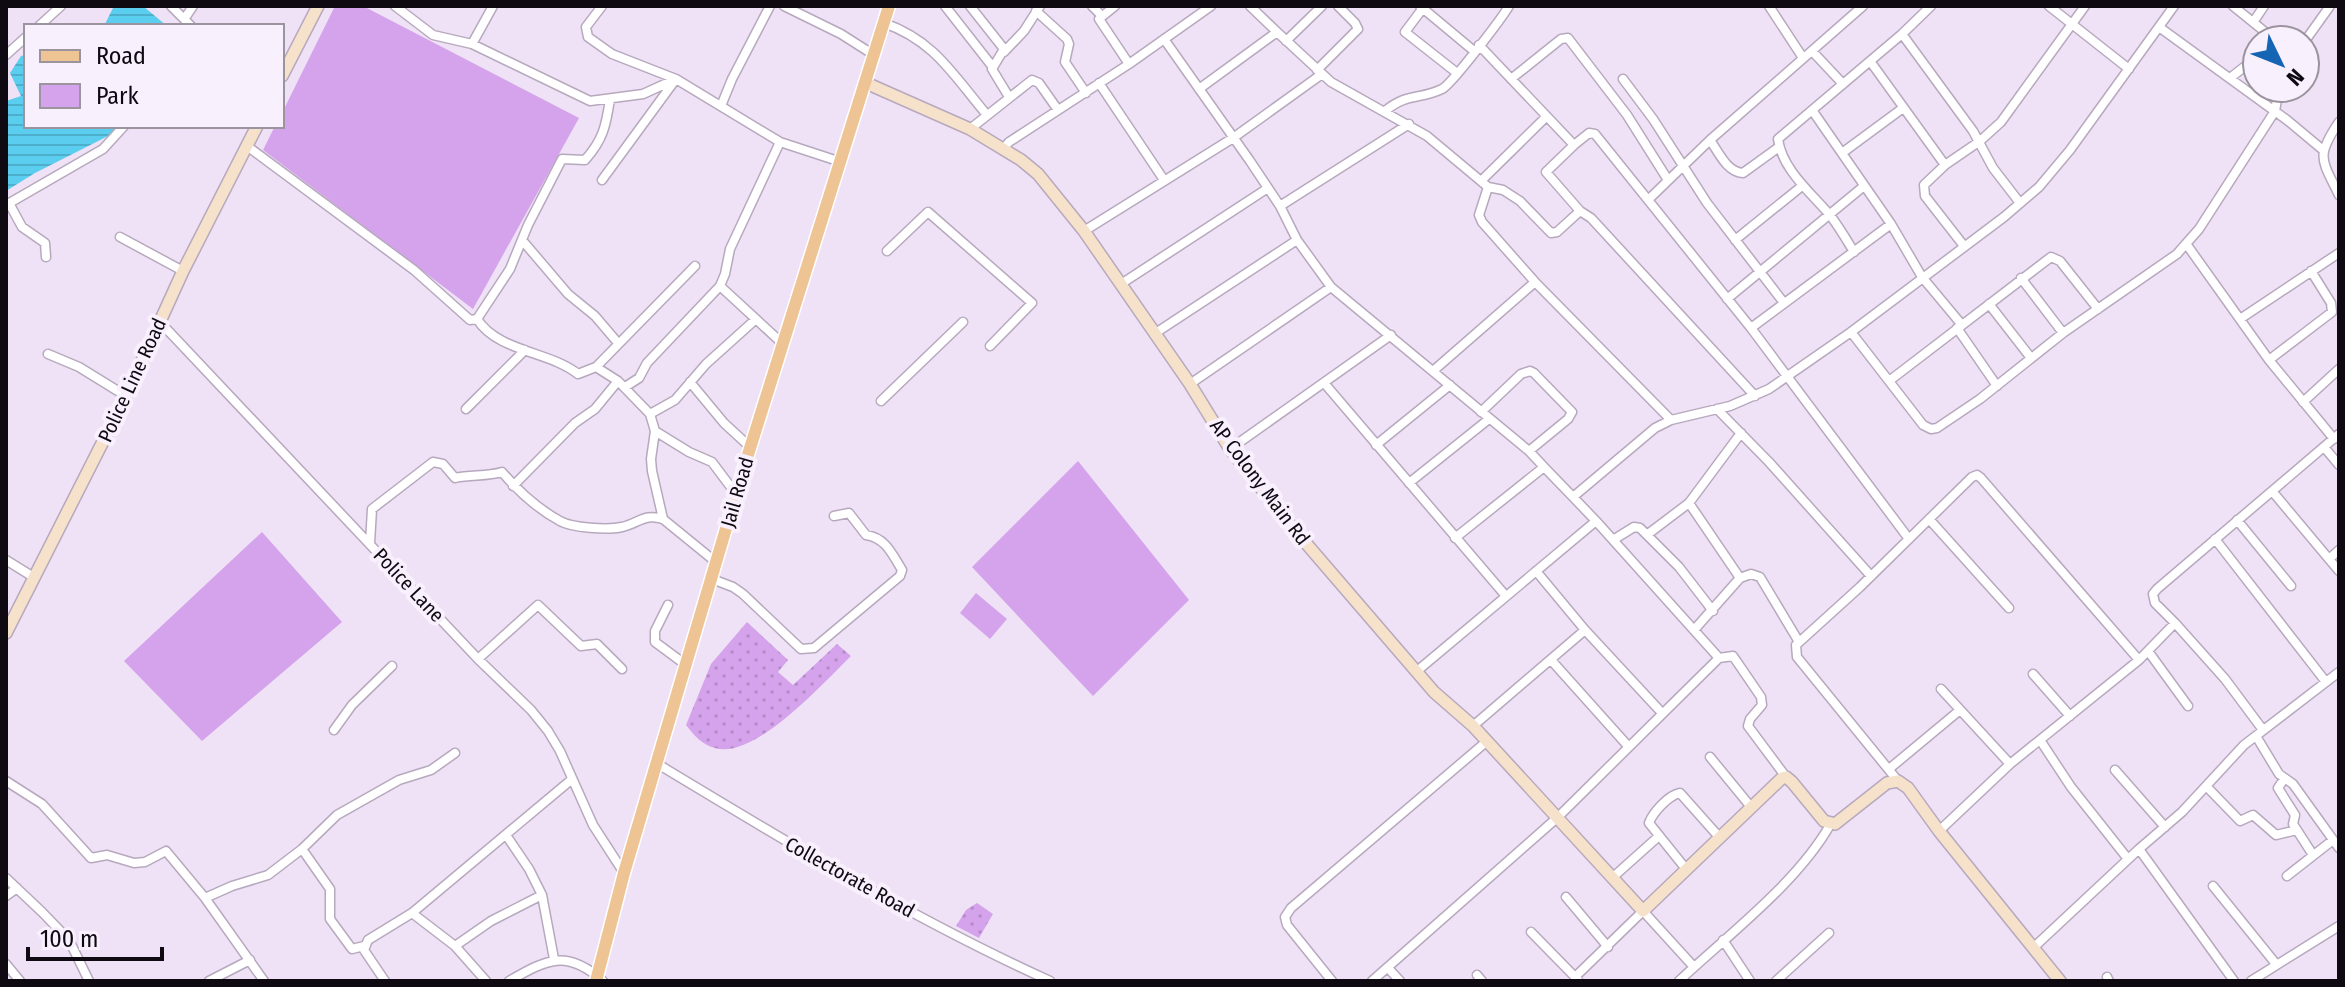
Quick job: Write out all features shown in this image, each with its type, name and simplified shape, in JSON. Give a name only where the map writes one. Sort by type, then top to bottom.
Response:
[{"type":"main road","name":"Jail Road","points":[[599,980],[624,873],[718,564],[736,494],[889,6]]},
{"type":"street","points":[[41,24],[61,6]]},
{"type":"street","points":[[171,6],[190,24]]},
{"type":"street","points":[[185,18],[193,6]]},
{"type":"street","points":[[284,72],[318,6]]},
{"type":"street","points":[[395,6],[433,35],[472,44],[590,101],[643,94],[676,79]]},
{"type":"street","points":[[472,44],[493,6]]},
{"type":"street","points":[[602,6],[586,27],[588,37],[612,54],[676,79],[780,142],[841,162]]},
{"type":"street","points":[[721,106],[770,6]]},
{"type":"street","points":[[784,6],[841,34],[874,55]]},
{"type":"street","points":[[945,6],[992,66],[1009,97]]},
{"type":"street","points":[[970,6],[1004,52]]},
{"type":"street","points":[[1092,6],[1101,15]]},
{"type":"street","points":[[1115,6],[1101,15],[1100,21],[1129,64]]},
{"type":"street","points":[[1191,6],[1199,14]]},
{"type":"street","points":[[1003,149],[1211,6]]},
{"type":"street","points":[[1250,6],[1319,72],[1346,92],[1409,124],[1485,183],[1511,194],[1551,233],[1557,232],[1580,211]]},
{"type":"street","points":[[1286,41],[1322,6]]},
{"type":"street","points":[[1084,231],[1233,138],[1319,72],[1358,29],[1338,6]]},
{"type":"street","points":[[1769,6],[1803,58]]},
{"type":"street","points":[[1648,200],[1710,140],[1863,6]]},
{"type":"street","points":[[1854,252],[1830,215],[1802,186],[1779,147],[1780,135],[1902,34],[1931,6]]},
{"type":"street","points":[[2049,6],[2129,69]]},
{"type":"street","points":[[1964,246],[1923,192],[1927,181],[2001,122],[2085,6]]},
{"type":"street","points":[[1573,497],[1655,428],[1671,420],[1755,396],[1788,377],[2020,203],[2039,187],[2070,150],[2174,6]]},
{"type":"street","points":[[2233,6],[2257,24]]},
{"type":"street","points":[[2254,21],[2264,6]]},
{"type":"street","points":[[2317,24],[2330,6]]},
{"type":"street","points":[[1457,73],[1405,32],[1422,7],[1511,79],[1574,145]]},
{"type":"street","points":[[1385,111],[1399,100],[1447,87],[1492,31],[1506,7]]},
{"type":"street","points":[[992,66],[1024,31],[1038,9],[1067,39],[1069,44],[1065,62],[1086,93]]},
{"type":"street","points":[[884,23],[924,43],[987,115]]},
{"type":"street","points":[[2159,27],[2323,150]]},
{"type":"street","points":[[1199,89],[1277,32]]},
{"type":"street","points":[[1902,34],[1980,141],[1993,168],[2020,203]]},
{"type":"street","points":[[1511,79],[1561,39],[1568,38],[1627,115],[1668,180]]},
{"type":"street","points":[[6,55],[24,39]]},
{"type":"street","points":[[1164,39],[1268,188],[1297,240],[1331,287],[1529,451],[1719,658]]},
{"type":"street","points":[[1812,51],[1843,84]]},
{"type":"street","points":[[1870,61],[1945,165]]},
{"type":"street","points":[[2230,78],[2241,69]]},
{"type":"street","points":[[602,180],[676,79]]},
{"type":"street","points":[[1623,79],[1653,119],[1682,168],[1784,303]]},
{"type":"street","points":[[970,129],[1035,80],[1058,110]]},
{"type":"street","name":"AP Colony Main Rd","points":[[866,83],[970,129],[1038,174],[1084,231],[1190,384],[1230,449],[1292,527],[1434,692],[1473,726],[1643,911]]},
{"type":"street","points":[[1099,83],[1164,180]]},
{"type":"street","points":[[247,146],[414,270],[470,320],[477,319],[510,269],[562,159],[585,160],[598,145],[610,99]]},
{"type":"street","points":[[1851,332],[1923,425],[1931,429],[1997,386],[2063,333],[2164,265],[2187,245],[2275,111],[2276,104]]},
{"type":"street","points":[[1842,153],[1903,108]]},
{"type":"street","points":[[1812,110],[1997,386]]},
{"type":"street","points":[[1546,117],[1485,183],[1479,215],[1535,282],[1671,420]]},
{"type":"street","points":[[2339,122],[2323,150],[2324,164],[2339,195]]},
{"type":"street","points":[[1280,206],[1409,124]]},
{"type":"street","points":[[46,257],[45,243],[22,227],[8,204],[103,149],[122,128]]},
{"type":"street","name":"Police Line Road","points":[[6,633],[256,128]]},
{"type":"street","points":[[1755,396],[1546,172],[1589,133],[1595,134],[1751,328],[1909,539]]},
{"type":"street","points":[[1710,140],[1731,171],[1738,173],[1743,173],[1779,147]]},
{"type":"street","points":[[513,486],[575,423],[622,384],[639,378],[647,363],[720,286],[730,249],[780,142]]},
{"type":"street","points":[[1735,240],[1802,186]]},
{"type":"street","points":[[1727,299],[1864,186]]},
{"type":"street","points":[[1121,284],[1268,188]]},
{"type":"street","points":[[887,251],[928,212],[1032,303],[990,346]]},
{"type":"street","points":[[1751,328],[1891,224]]},
{"type":"street","points":[[120,237],[183,271]]},
{"type":"street","points":[[522,240],[568,294],[592,312],[618,343]]},
{"type":"street","points":[[1154,334],[1297,240]]},
{"type":"street","points":[[2187,245],[2269,360],[2336,437],[2153,594],[2155,603],[2225,679],[2284,779],[2293,784],[2339,848]]},
{"type":"street","points":[[2240,319],[2339,253]]},
{"type":"street","points":[[1889,381],[2048,259],[2056,258],[2098,309]]},
{"type":"street","points":[[477,319],[483,328],[525,350],[565,363],[578,374],[596,367],[695,266]]},
{"type":"street","points":[[2269,360],[2332,312],[2331,303],[2311,271]]},
{"type":"street","points":[[2021,278],[2063,333]]},
{"type":"street","points":[[1433,371],[1535,282]]},
{"type":"street","points":[[720,286],[783,344]]},
{"type":"street","points":[[1190,384],[1331,287]]},
{"type":"street","points":[[1989,304],[2031,358]]},
{"type":"street","points":[[650,414],[675,400],[756,319]]},
{"type":"street","name":"Police Lane","points":[[160,322],[478,659],[531,710],[560,751],[606,850],[624,873]]},
{"type":"street","points":[[881,401],[963,322]]},
{"type":"street","points":[[1230,449],[1391,335]]},
{"type":"street","points":[[466,409],[525,350]]},
{"type":"street","points":[[48,354],[79,367],[126,396]]},
{"type":"street","points":[[596,367],[622,384],[650,414],[655,431],[651,459],[663,519]]},
{"type":"street","points":[[2303,402],[2339,369]]},
{"type":"street","points":[[1481,412],[1521,374],[1534,373],[1572,412],[1568,419],[1529,451]]},
{"type":"street","points":[[690,382],[724,423],[750,447]]},
{"type":"street","points":[[1325,384],[1505,595]]},
{"type":"street","points":[[1376,445],[1450,385]]},
{"type":"street","points":[[1717,409],[1871,576]]},
{"type":"street","points":[[1409,483],[1489,419]]},
{"type":"street","points":[[655,431],[712,462],[736,494]]},
{"type":"street","points":[[1648,534],[1689,503],[1741,433]]},
{"type":"street","points":[[2324,447],[2339,465]]},
{"type":"street","points":[[370,543],[372,509],[433,462],[443,464],[455,478],[502,472],[513,486],[561,523],[599,529],[618,528],[648,516],[663,519],[718,564]]},
{"type":"street","points":[[1455,538],[1544,467]]},
{"type":"street","points":[[2060,981],[1795,651],[1799,642],[1977,475],[2139,660]]},
{"type":"street","points":[[2272,491],[2339,571]]},
{"type":"street","points":[[1689,503],[1740,578]]},
{"type":"street","points":[[712,579],[743,594],[801,649],[814,648],[900,576],[902,570],[888,547],[878,537],[866,535],[849,513],[834,516]]},
{"type":"street","points":[[1929,519],[2009,608]]},
{"type":"street","points":[[2237,520],[2291,586]]},
{"type":"street","points":[[1417,671],[1596,521]]},
{"type":"street","points":[[1613,540],[1634,527],[1640,528],[1686,575],[1713,611]]},
{"type":"street","points":[[2215,539],[2326,682]]},
{"type":"street","points":[[2329,559],[2339,550]]},
{"type":"street","points":[[6,560],[35,578]]},
{"type":"street","points":[[1536,571],[1585,630],[1662,713]]},
{"type":"street","points":[[1694,630],[1740,578],[1751,574],[1760,577],[1799,642]]},
{"type":"street","points":[[478,659],[538,605],[581,646],[597,644],[622,669]]},
{"type":"street","points":[[668,605],[655,631],[655,642],[686,665]]},
{"type":"street","points":[[1939,831],[2010,764],[2139,660],[2175,623]]},
{"type":"street","points":[[1473,726],[1585,630]]},
{"type":"street","points":[[2148,651],[2188,706]]},
{"type":"street","points":[[1372,981],[1558,817],[1719,658],[1733,656],[1761,697],[1762,705],[1748,726],[1786,777],[1830,825]]},
{"type":"street","points":[[1551,660],[1628,746]]},
{"type":"street","points":[[334,730],[352,705],[392,666]]},
{"type":"street","points":[[2033,948],[2165,827],[2229,759],[2339,672]]},
{"type":"street","points":[[2033,674],[2070,716]]},
{"type":"street","points":[[1941,689],[2010,764]]},
{"type":"street","points":[[1889,769],[1960,710]]},
{"type":"street","points":[[2040,740],[2071,787],[2128,859]]},
{"type":"street","points":[[1332,981],[1287,925],[1285,917],[1291,908],[1486,742]]},
{"type":"street","points":[[205,898],[268,875],[302,849],[337,815],[399,780],[431,770],[455,753]]},
{"type":"street","points":[[1710,757],[1751,807]]},
{"type":"street","name":"Collectorate Road","points":[[656,763],[842,875],[979,949],[1050,981]]},
{"type":"street","points":[[2115,770],[2165,827]]},
{"type":"street","points":[[1531,932],[1577,979],[1686,869],[1777,782],[1786,777]]},
{"type":"street","points":[[2284,779],[2278,788],[2295,815],[2293,824],[2313,855]]},
{"type":"street","points":[[302,849],[330,889],[332,923],[352,949],[364,946],[368,940],[412,913],[571,780]]},
{"type":"street","points":[[6,781],[42,804],[91,858],[112,856],[134,863],[145,862],[166,851],[205,898],[264,981]]},
{"type":"street","points":[[1679,981],[1804,861],[1830,825],[1887,783],[1898,781]]},
{"type":"street","points":[[2206,786],[2240,821],[2253,815],[2276,835],[2297,830]]},
{"type":"street","points":[[1686,869],[1650,826],[1649,820],[1678,792],[1720,838]]},
{"type":"street","points":[[506,835],[542,895],[554,959]]},
{"type":"street","points":[[1612,878],[1659,836]]},
{"type":"street","points":[[2287,876],[2333,840]]},
{"type":"street","points":[[2139,849],[2234,981]]},
{"type":"street","points":[[6,878],[69,940],[89,981]]},
{"type":"street","points":[[2213,886],[2276,964]]},
{"type":"street","points":[[6,896],[17,888]]},
{"type":"street","points":[[455,946],[491,921],[542,895]]},
{"type":"street","points":[[1566,897],[1608,947]]},
{"type":"street","points":[[1643,911],[1694,967]]},
{"type":"street","points":[[412,913],[455,946],[486,981]]},
{"type":"street","points":[[2251,981],[2339,926]]},
{"type":"street","points":[[1776,981],[1829,933]]},
{"type":"street","points":[[1723,940],[1750,981]]},
{"type":"street","points":[[364,946],[366,955],[385,981]]},
{"type":"street","points":[[509,981],[554,959],[576,964],[599,980]]},
{"type":"street","points":[[209,981],[250,960]]},
{"type":"street","points":[[6,964],[20,981]]},
{"type":"street","points":[[1388,968],[1400,981]]},
{"type":"green space","points":[[335,6],[363,6],[579,118],[473,309],[263,150],[274,128],[284,128],[284,109]]},
{"type":"green space","points":[[1078,461],[1189,600],[1093,696],[972,567]]},
{"type":"green space","points":[[262,532],[342,622],[202,741],[124,661]]},
{"type":"green space","points":[[976,593],[1007,619],[990,639],[960,613]]},
{"type":"green space","points":[[747,622],[788,660],[778,672],[793,685],[837,644],[851,656],[807,700],[768,731],[731,749],[710,747],[686,725],[711,664]]},
{"type":"green space","points":[[977,903],[993,914],[979,938],[956,926],[966,910]]},
{"type":"water","points":[[114,6],[143,6],[165,24],[105,24]]},
{"type":"water","points":[[24,55],[24,128],[116,128],[112,134],[6,191],[6,101],[21,96],[10,73]]}]
